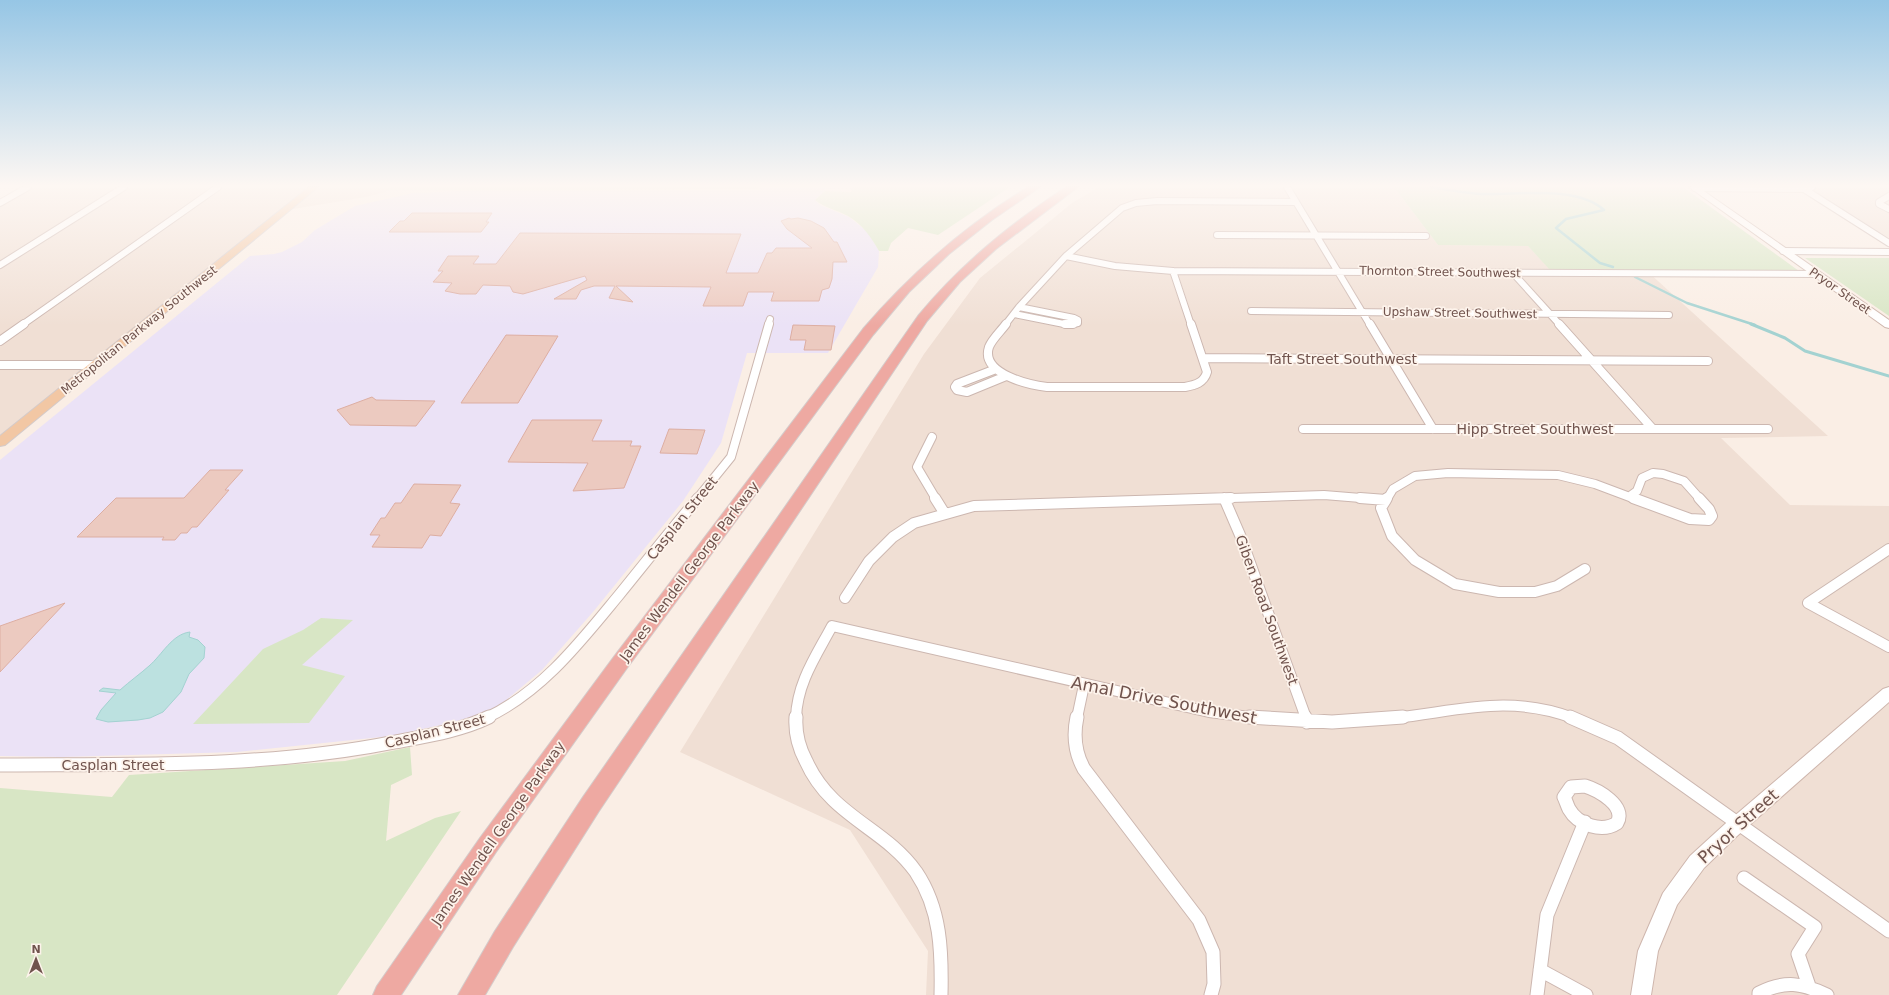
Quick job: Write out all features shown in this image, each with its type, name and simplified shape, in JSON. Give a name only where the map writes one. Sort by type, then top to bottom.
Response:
[{"type":"highway","name":"James Wendell George Parkway","points":[[386,995],[488,845],[574,726],[868,332],[905,288],[942,253],[967,233]]},
{"type":"highway","points":[[471,995],[504,939],[590,804],[922,319],[941,294],[976,258],[1007,233]]},
{"type":"main road","name":"Metropolitan Parkway Southwest","points":[[0,442],[257,233]]},
{"type":"main road","name":"Pryor Street","points":[[1758,233],[1889,326]]},
{"type":"main road","name":"Pryor Street","points":[[1641,995],[1648,952],[1670,899],[1697,862],[1739,823],[1889,693]]},
{"type":"street","points":[[0,265],[50,233]]},
{"type":"street","points":[[0,341],[152,233]]},
{"type":"street","points":[[1092,233],[1066,256],[1019,307],[989,347],[989,358],[996,369],[1006,376],[1026,384],[1047,387],[1185,388],[1198,384],[1206,378],[1207,372],[1173,271]]},
{"type":"street","points":[[1874,233],[1889,243]]},
{"type":"street","points":[[1217,235],[1426,236]]},
{"type":"street","points":[[1316,235],[1433,429]]},
{"type":"street","points":[[1783,251],[1889,252]]},
{"type":"street","name":"Thornton Street Southwest","points":[[1066,256],[1115,266],[1173,271],[1816,274]]},
{"type":"street","points":[[1513,273],[1652,428]]},
{"type":"street","points":[[1014,314],[1069,325],[1078,323],[1078,320],[1074,318],[1019,307]]},
{"type":"street","name":"Upshaw Street Southwest","points":[[1250,311],[1669,315]]},
{"type":"street","name":"Casplan Street","points":[[0,765],[205,764],[312,755],[360,749],[430,735],[481,721],[506,709],[551,673],[588,634],[730,457],[770,319]]},
{"type":"street","name":"Taft Street Southwest","points":[[1203,358],[1708,361]]},
{"type":"street","points":[[0,365],[94,365]]},
{"type":"street","points":[[996,369],[957,384],[955,387],[957,390],[967,392],[1006,376]]},
{"type":"street","name":"Hipp Street Southwest","points":[[1303,429],[1768,429]]},
{"type":"street","points":[[932,437],[917,467],[945,514]]},
{"type":"street","points":[[1585,569],[1557,586],[1535,592],[1499,592],[1455,584],[1415,560],[1392,536],[1381,508],[1393,489],[1415,476],[1448,473],[1558,475],[1595,484],[1690,520],[1709,520],[1712,516],[1709,509],[1684,481],[1663,474],[1653,473],[1642,478],[1637,491],[1630,496]]},
{"type":"street","points":[[845,598],[869,561],[893,537],[914,523],[974,506],[1324,495],[1386,500]]},
{"type":"street","name":"Giben Road Southwest","points":[[1224,498],[1242,541],[1307,722]]},
{"type":"street","points":[[1889,549],[1808,603],[1889,647]]},
{"type":"street","name":"Amal Drive Southwest","points":[[941,995],[942,952],[938,925],[929,898],[916,873],[897,849],[842,809],[821,788],[805,764],[797,735],[796,711],[800,688],[832,626],[1084,685],[1209,712],[1259,719],[1307,722],[1392,720],[1491,704],[1516,705],[1542,709],[1580,720],[1618,738],[1889,931]]},
{"type":"street","points":[[1084,685],[1074,730],[1075,745],[1079,759],[1090,778],[1199,920],[1212,952],[1214,984],[1211,995]]},
{"type":"street","points":[[1537,995],[1547,915],[1585,822]]},
{"type":"street","points":[[1744,878],[1815,927],[1798,954],[1809,986]]},
{"type":"street","points":[[1540,970],[1586,995]]},
{"type":"street","points":[[1759,995],[1759,993],[1770,986],[1789,983],[1809,986],[1827,995]]},
{"type":"shaded area","points":[[0,233],[258,233],[0,442]]},
{"type":"shaded area","points":[[311,233],[869,233],[879,251],[878,267],[828,353],[747,353],[721,443],[683,501],[593,612],[542,670],[493,711],[472,718],[391,736],[237,752],[62,757],[0,756],[0,460],[250,256],[282,252],[302,242]]},
{"type":"shaded area","points":[[1035,233],[1429,233],[1438,245],[1528,246],[1551,270],[1647,271],[1828,436],[1721,438],[1790,505],[1889,506],[1889,995],[926,995],[928,951],[850,830],[680,752],[924,354],[980,278]]},
{"type":"shaded area","points":[[1881,233],[1889,233],[1889,238]]},
{"type":"green space","points":[[867,233],[902,233],[891,243],[888,251],[879,251]]},
{"type":"green space","points":[[1429,233],[1747,233],[1799,271],[1550,270],[1528,246],[1438,245]]},
{"type":"green space","points":[[1805,258],[1889,258],[1889,316]]},
{"type":"green space","points":[[321,618],[353,620],[302,665],[345,676],[309,723],[193,724],[263,649],[303,630]]},
{"type":"green space","points":[[410,747],[412,775],[391,785],[386,841],[435,818],[461,811],[337,995],[0,995],[0,788],[112,797],[129,775],[345,761]]},
{"type":"water","points":[[190,632],[189,637],[198,640],[205,647],[204,658],[189,674],[181,692],[163,712],[150,718],[138,720],[108,722],[96,719],[101,710],[116,693],[99,691],[103,688],[120,690],[149,666],[173,641]]},
{"type":"building","points":[[520,233],[741,234],[726,273],[758,273],[767,253],[772,253],[776,248],[812,248],[793,233],[828,233],[834,242],[837,242],[847,262],[833,262],[832,279],[829,288],[822,290],[819,301],[771,301],[774,292],[748,292],[743,306],[703,306],[711,287],[616,286],[633,302],[609,298],[615,286],[594,286],[581,290],[576,299],[554,299],[587,280],[585,276],[523,294],[513,292],[510,286],[483,285],[476,294],[460,294],[445,291],[452,283],[433,282],[443,271],[438,271],[448,256],[479,256],[473,264],[496,264]]},
{"type":"building","points":[[793,325],[835,326],[831,350],[804,350],[806,340],[790,340]]},
{"type":"building","points":[[506,335],[558,336],[518,403],[461,403]]},
{"type":"building","points":[[372,397],[376,400],[435,401],[416,426],[350,425],[337,410]]},
{"type":"building","points":[[532,420],[602,420],[592,441],[632,441],[630,446],[641,446],[624,488],[573,491],[588,463],[508,462]]},
{"type":"building","points":[[669,429],[705,430],[697,454],[660,453]]},
{"type":"building","points":[[210,470],[243,470],[225,490],[229,490],[197,527],[192,527],[187,533],[181,533],[175,540],[162,540],[164,537],[77,537],[116,498],[184,498]]},
{"type":"building","points":[[414,484],[461,485],[450,503],[460,504],[441,536],[430,535],[422,548],[372,547],[380,535],[370,535],[381,518],[385,518],[395,503],[401,503]]},
{"type":"building","points":[[65,603],[0,672],[0,626]]},
{"type":"waterway","points":[[1563,233],[1600,263],[1613,267]]},
{"type":"waterway","points":[[1635,277],[1687,303],[1755,325]]},
{"type":"waterway","points":[[1751,324],[1785,338],[1805,351],[1889,376]]}]
